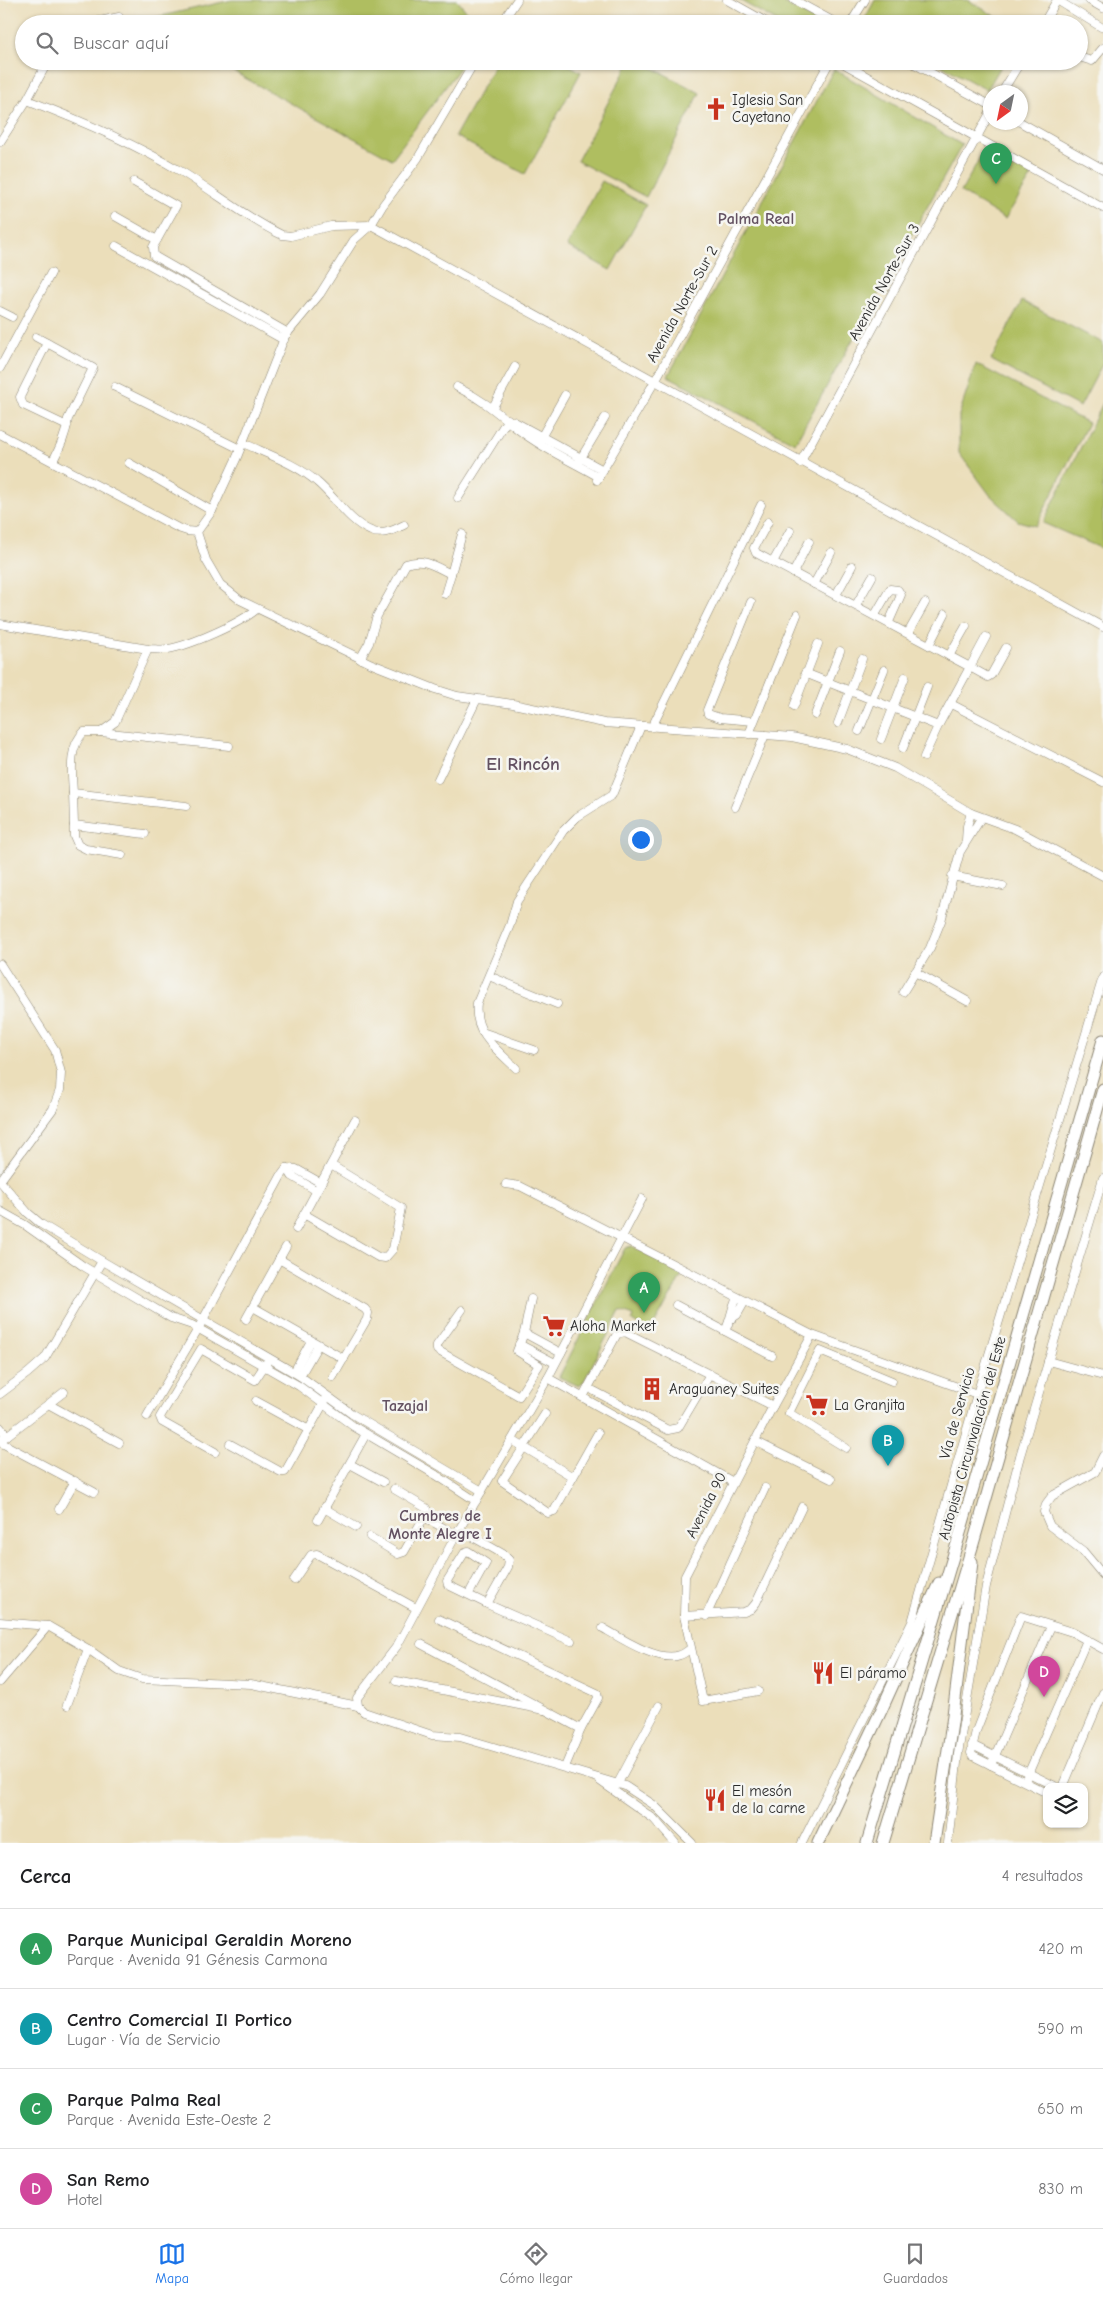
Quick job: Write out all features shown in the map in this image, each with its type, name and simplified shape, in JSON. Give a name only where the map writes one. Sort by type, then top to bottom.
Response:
[{"type":"highway","name":"Autopista Circunvalación del Este","points":[[867,1843],[958,1540],[1103,1040]]},
{"type":"highway","name":"Autopista Circunvalación del Este","points":[[883,1843],[973,1544],[1103,1089]]},
{"type":"highway","points":[[818,1843],[885,1702],[958,1540]]},
{"type":"highway","points":[[934,1843],[971,1583],[973,1544]]},
{"type":"street","points":[[507,15],[517,0]]},
{"type":"street","points":[[727,0],[754,15]]},
{"type":"street","points":[[794,0],[822,15]]},
{"type":"street","points":[[856,15],[865,0]]},
{"type":"street","points":[[1048,15],[1057,0],[1082,15]]},
{"type":"street","points":[[1069,7],[1074,0]]},
{"type":"street","points":[[1089,0],[1103,8]]},
{"type":"street","points":[[1088,19],[1101,27]]},
{"type":"street","points":[[1088,60],[1092,61],[1103,48]]},
{"type":"street","points":[[0,142],[27,100],[43,70]]},
{"type":"street","points":[[197,532],[212,511],[242,446],[286,337],[320,294],[354,240],[371,225],[383,205],[426,147],[469,70]]},
{"type":"street","name":"Avenida Norte-Sur 2","points":[[579,462],[600,475],[655,381],[825,70]]},
{"type":"street","points":[[855,70],[1103,208]]},
{"type":"street","points":[[925,70],[983,101]]},
{"type":"street","points":[[1006,85],[1015,70]]},
{"type":"street","points":[[27,100],[74,117],[142,150],[282,235],[291,236],[331,226],[371,225],[1103,627]]},
{"type":"street","points":[[1028,127],[1103,169]]},
{"type":"street","name":"Avenida Norte-Sur 3","points":[[800,462],[983,128]]},
{"type":"street","points":[[134,182],[184,210]]},
{"type":"street","points":[[176,206],[157,240],[152,252],[154,256],[286,337]]},
{"type":"street","points":[[115,216],[157,240]]},
{"type":"street","points":[[116,246],[286,337]]},
{"type":"street","points":[[0,368],[51,273]]},
{"type":"street","points":[[0,311],[12,317]]},
{"type":"street","points":[[36,337],[102,372]]},
{"type":"street","points":[[47,343],[20,397],[20,401],[67,426]]},
{"type":"street","points":[[493,407],[515,367]]},
{"type":"street","points":[[53,461],[64,441],[68,419],[93,368]]},
{"type":"street","points":[[115,387],[242,446],[288,464],[316,481],[353,518],[368,530],[376,532],[393,531],[404,525]]},
{"type":"street","points":[[457,387],[493,407],[540,440],[579,462],[605,418]]},
{"type":"street","points":[[540,440],[565,395]]},
{"type":"street","points":[[458,498],[508,419]]},
{"type":"street","points":[[0,434],[182,530],[197,532]]},
{"type":"street","points":[[129,463],[212,511]]},
{"type":"street","points":[[652,727],[762,505]]},
{"type":"street","points":[[768,522],[754,551],[988,677],[1006,648]]},
{"type":"street","points":[[773,562],[790,531]]},
{"type":"street","points":[[197,532],[206,560],[220,584],[240,600],[360,659],[435,689],[458,696],[521,706],[604,723],[792,737],[847,749],[895,768],[971,814],[1015,829],[1103,876]]},
{"type":"street","points":[[445,594],[462,534]]},
{"type":"street","points":[[793,573],[810,542]]},
{"type":"street","points":[[814,584],[831,554]]},
{"type":"street","points":[[360,659],[369,643],[377,616],[406,564],[420,561],[428,562],[451,574]]},
{"type":"street","points":[[836,595],[852,566]]},
{"type":"street","points":[[856,605],[872,577]]},
{"type":"street","points":[[875,615],[890,589],[898,590],[901,595],[888,622]]},
{"type":"street","points":[[751,602],[707,710],[708,714],[720,718],[753,721]]},
{"type":"street","points":[[908,633],[925,603]]},
{"type":"street","points":[[0,624],[148,649],[164,650],[177,647],[237,622],[257,609]]},
{"type":"street","points":[[929,644],[945,614]]},
{"type":"street","points":[[749,734],[798,615]]},
{"type":"street","points":[[949,656],[966,626]]},
{"type":"street","points":[[924,757],[938,726],[986,637]]},
{"type":"street","points":[[794,706],[805,673],[818,644]]},
{"type":"street","points":[[101,732],[109,728],[116,720],[148,649]]},
{"type":"street","points":[[815,715],[826,682],[840,651]]},
{"type":"street","points":[[838,723],[862,659]]},
{"type":"street","points":[[859,731],[884,670]]},
{"type":"street","points":[[805,673],[938,726]]},
{"type":"street","points":[[880,739],[905,677]]},
{"type":"street","points":[[903,748],[927,687]]},
{"type":"street","points":[[438,779],[478,699]]},
{"type":"street","points":[[951,704],[1103,782]]},
{"type":"street","points":[[116,720],[118,727],[127,735]]},
{"type":"street","points":[[516,1068],[482,1032],[476,1012],[477,1003],[510,924],[517,901],[563,830],[577,817],[612,795],[641,726]]},
{"type":"street","points":[[122,855],[78,845],[74,836],[72,770],[77,742],[84,732],[101,732],[229,746]]},
{"type":"street","points":[[734,807],[765,735]]},
{"type":"street","points":[[73,792],[186,806]]},
{"type":"street","points":[[903,992],[930,948],[936,933],[952,876],[966,840],[967,826],[971,814]]},
{"type":"street","points":[[966,840],[975,830],[981,818]]},
{"type":"street","points":[[74,825],[145,834]]},
{"type":"street","points":[[952,876],[1003,886]]},
{"type":"street","points":[[0,964],[55,1050],[60,1065],[60,1090],[53,1109],[0,1181],[28,1213],[41,1224],[202,1319],[267,1362],[353,1426],[476,1501]]},
{"type":"street","points":[[916,972],[967,1001]]},
{"type":"street","points":[[489,976],[557,1004]]},
{"type":"street","name":"Vía de Servicio","points":[[802,1843],[912,1622],[977,1394],[1103,976]]},
{"type":"street","points":[[482,1032],[534,1050]]},
{"type":"street","points":[[296,1229],[355,1120]]},
{"type":"street","points":[[304,1214],[378,1257],[385,1258],[394,1249],[401,1208],[331,1165]]},
{"type":"street","points":[[287,1168],[296,1169],[321,1183]]},
{"type":"street","points":[[287,1168],[292,1176],[316,1191]]},
{"type":"street","points":[[147,1416],[287,1168]]},
{"type":"street","points":[[948,1843],[958,1754],[986,1586],[1020,1456],[1103,1178]]},
{"type":"street","points":[[506,1184],[520,1186],[812,1335],[977,1394]]},
{"type":"street","points":[[358,1706],[357,1698],[397,1646],[458,1532],[548,1378],[642,1199]]},
{"type":"street","points":[[0,1211],[25,1225],[94,1273],[171,1318],[198,1328],[267,1362],[297,1374],[352,1414],[482,1491]]},
{"type":"street","points":[[246,1319],[286,1247]]},
{"type":"street","points":[[279,1259],[365,1309],[368,1313],[367,1319],[333,1377]]},
{"type":"street","points":[[0,1394],[28,1374],[45,1358],[102,1261]]},
{"type":"street","points":[[731,1319],[730,1313],[737,1297]]},
{"type":"street","points":[[462,1310],[437,1345],[437,1350],[519,1396],[539,1364],[517,1351],[524,1332],[531,1299]]},
{"type":"street","points":[[725,1331],[731,1319],[737,1315],[745,1301]]},
{"type":"street","points":[[676,1305],[772,1356]]},
{"type":"street","points":[[253,1307],[344,1359]]},
{"type":"street","points":[[524,1332],[561,1353]]},
{"type":"street","points":[[583,1397],[617,1334],[621,1332],[633,1335],[772,1406]]},
{"type":"street","name":"Avenida 90","points":[[758,1691],[703,1701],[684,1616],[685,1576],[772,1406],[812,1335]]},
{"type":"street","points":[[826,1354],[831,1342]]},
{"type":"street","points":[[297,1374],[315,1343]]},
{"type":"street","points":[[518,1344],[555,1363]]},
{"type":"street","points":[[215,1452],[162,1422],[160,1417],[201,1349],[255,1380],[267,1362]]},
{"type":"street","points":[[846,1448],[788,1413],[820,1351],[892,1381]]},
{"type":"street","points":[[1048,1361],[1103,1376]]},
{"type":"street","points":[[594,1391],[673,1431],[678,1428],[710,1374]]},
{"type":"street","points":[[548,1378],[733,1482]]},
{"type":"street","points":[[64,1392],[0,1441],[94,1492]]},
{"type":"street","points":[[230,1444],[281,1472],[285,1472],[328,1396]]},
{"type":"street","points":[[256,1401],[309,1430]]},
{"type":"street","points":[[50,1404],[119,1444]]},
{"type":"street","points":[[545,1414],[502,1481],[548,1513],[554,1511],[598,1433]]},
{"type":"street","points":[[0,1427],[8,1436]]},
{"type":"street","points":[[318,1520],[366,1434]]},
{"type":"street","points":[[512,1440],[573,1477]]},
{"type":"street","points":[[755,1440],[831,1479]]},
{"type":"street","points":[[1103,1456],[1095,1472],[1052,1496],[1046,1504],[1044,1512],[1050,1526],[1083,1552],[1103,1575]]},
{"type":"street","points":[[350,1464],[383,1482]]},
{"type":"street","points":[[59,1509],[75,1481]]},
{"type":"street","points":[[706,1616],[765,1488]]},
{"type":"street","points":[[370,1537],[398,1554],[404,1552],[428,1509],[394,1489]]},
{"type":"street","points":[[684,1616],[706,1616],[744,1612],[751,1609],[756,1603],[802,1507]]},
{"type":"street","points":[[324,1508],[356,1527]]},
{"type":"street","points":[[424,1517],[503,1554],[508,1560],[508,1567],[487,1604],[571,1641]]},
{"type":"street","points":[[472,1590],[486,1563],[468,1552],[463,1555],[447,1581],[448,1585],[486,1604]]},
{"type":"street","points":[[294,1580],[311,1555],[317,1554],[416,1608]]},
{"type":"street","points":[[1043,1791],[970,1753],[1021,1616],[1072,1632],[1103,1649]]},
{"type":"street","points":[[439,1619],[596,1694],[598,1698],[581,1728],[565,1767]]},
{"type":"street","points":[[0,1622],[48,1626],[88,1649],[119,1671],[142,1680],[251,1684],[358,1706],[364,1712],[432,1734],[460,1738],[625,1786],[654,1805],[692,1843]]},
{"type":"street","points":[[0,1682],[48,1626]]},
{"type":"street","points":[[991,1765],[1051,1626]]},
{"type":"street","points":[[603,1628],[637,1648],[658,1655],[680,1656],[690,1649]]},
{"type":"street","points":[[1024,1781],[1087,1640]]},
{"type":"street","points":[[421,1644],[581,1728]]},
{"type":"street","points":[[67,1705],[88,1649]]},
{"type":"street","points":[[396,1681],[553,1712]]},
{"type":"street","points":[[1065,1783],[1103,1694]]},
{"type":"street","points":[[618,1785],[659,1706]]},
{"type":"street","points":[[972,1745],[1048,1783]]},
{"type":"street","points":[[597,1778],[654,1819],[675,1843]]},
{"type":"green space","points":[[232,0],[457,0],[470,15],[166,15]]},
{"type":"green space","points":[[739,0],[779,0],[805,15],[766,15]]},
{"type":"green space","points":[[875,0],[968,0],[993,15],[867,15]]},
{"type":"green space","points":[[230,70],[458,70],[392,159]]},
{"type":"green space","points":[[492,70],[578,70],[581,72],[525,174],[455,136]]},
{"type":"green space","points":[[625,70],[657,70],[700,93],[646,197],[577,161]]},
{"type":"green space","points":[[833,70],[962,145],[795,443],[668,376]]},
{"type":"green space","points":[[950,70],[999,70],[990,85],[983,85],[983,88]]},
{"type":"green space","points":[[985,148],[1032,176],[1005,219],[961,192]]},
{"type":"green space","points":[[602,181],[646,205],[610,270],[567,246]]},
{"type":"green space","points":[[1022,301],[1103,343],[1103,363],[1080,407],[991,360]]},
{"type":"green space","points":[[976,364],[1088,423],[1036,526],[1018,521],[990,495],[959,453],[959,415]]},
{"type":"green space","points":[[1103,403],[1103,549],[1043,523]]},
{"type":"green space","points":[[632,1246],[683,1274],[650,1332],[632,1321],[634,1316],[620,1311],[583,1383],[579,1386],[559,1377],[625,1248]]},
{"type":"place","name":"Iglesia San Cayetano","points":[[716,109]]},
{"type":"place","name":"Parque Palma Real","points":[[996,184]]},
{"type":"place","name":"Parque Municipal Geraldin Moreno","points":[[644,1313]]},
{"type":"place","name":"Aloha Market","points":[[554,1326]]},
{"type":"place","name":"Araguaney Suites","points":[[652,1389]]},
{"type":"place","name":"La Granjita","points":[[817,1405]]},
{"type":"place","name":"Centro Comercial Il Portico","points":[[888,1466]]},
{"type":"place","name":"El páramo","points":[[823,1673]]},
{"type":"place","name":"San Remo","points":[[1044,1697]]},
{"type":"place","name":"El mesón de la carne","points":[[715,1800]]},
{"type":"district","name":"Palma Real","points":[[756,219]]},
{"type":"district","name":"El Rincón","points":[[523,764]]},
{"type":"district","name":"Tazajal","points":[[405,1406]]},
{"type":"district","name":"Cumbres de Monte Alegre I","points":[[440,1525]]}]
